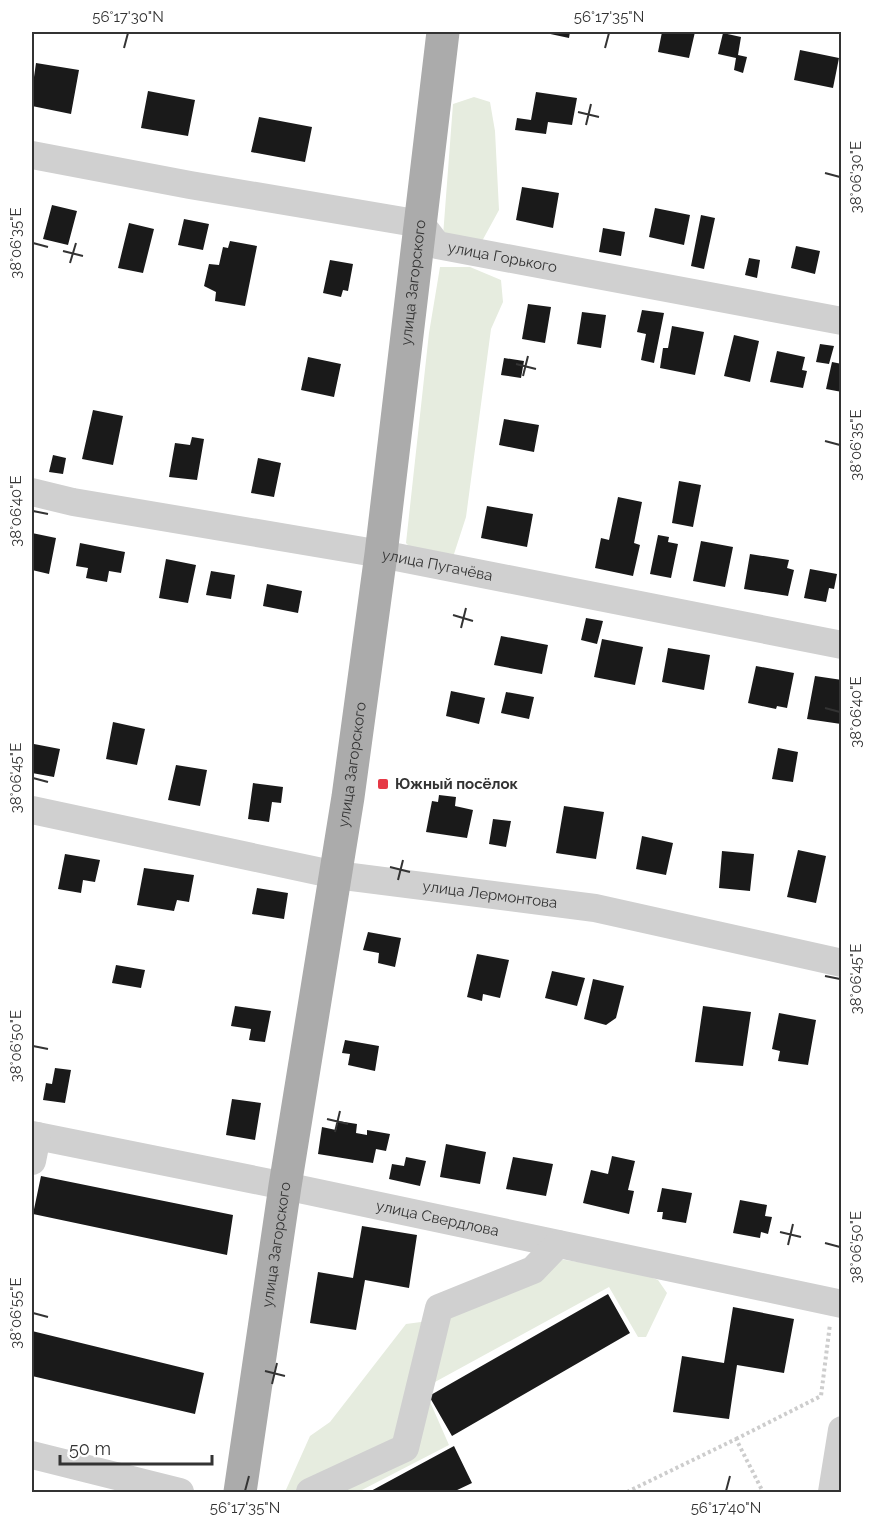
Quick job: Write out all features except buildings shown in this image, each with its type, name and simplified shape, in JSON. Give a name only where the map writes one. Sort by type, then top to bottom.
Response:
[{"type":"main road","name":"улица Загорского","points":[[240,1492],[285,1186],[336,875],[381,554],[443,32]]},
{"type":"street","points":[[32,155],[190,186],[421,224]]},
{"type":"street","name":"улица Горького","points":[[421,224],[437,245],[842,321]]},
{"type":"street","name":"улица Пугачёва","points":[[32,492],[73,502],[381,554],[842,645]]},
{"type":"street","name":"улица Лермонтова","points":[[32,810],[336,875],[595,908],[842,963]]},
{"type":"street","name":"улица Свердлова","points":[[33,1144],[285,1186],[837,1304]]},
{"type":"street","points":[[310,1492],[405,1448],[439,1308],[533,1270],[558,1244]]},
{"type":"street","points":[[832,1492],[842,1430]]},
{"type":"street","points":[[32,1455],[180,1492]]},
{"type":"path","points":[[627,1492],[821,1396],[837,1304]]},
{"type":"path","points":[[736,1439],[763,1492]]},
{"type":"shaded area","points":[[474,97],[490,102],[495,131],[499,210],[481,243],[443,236],[453,104]]},
{"type":"shaded area","points":[[440,267],[470,267],[501,280],[503,302],[491,329],[466,517],[454,554],[415,552],[406,543],[429,333]]},
{"type":"shaded area","points":[[545,1257],[632,1270],[658,1280],[667,1293],[646,1337],[638,1337],[609,1287],[424,1388],[449,1445],[358,1492],[285,1492],[310,1436],[330,1422],[406,1324],[436,1320]]},
{"type":"place","name":"Южный посёлок","points":[[383,784]]}]
